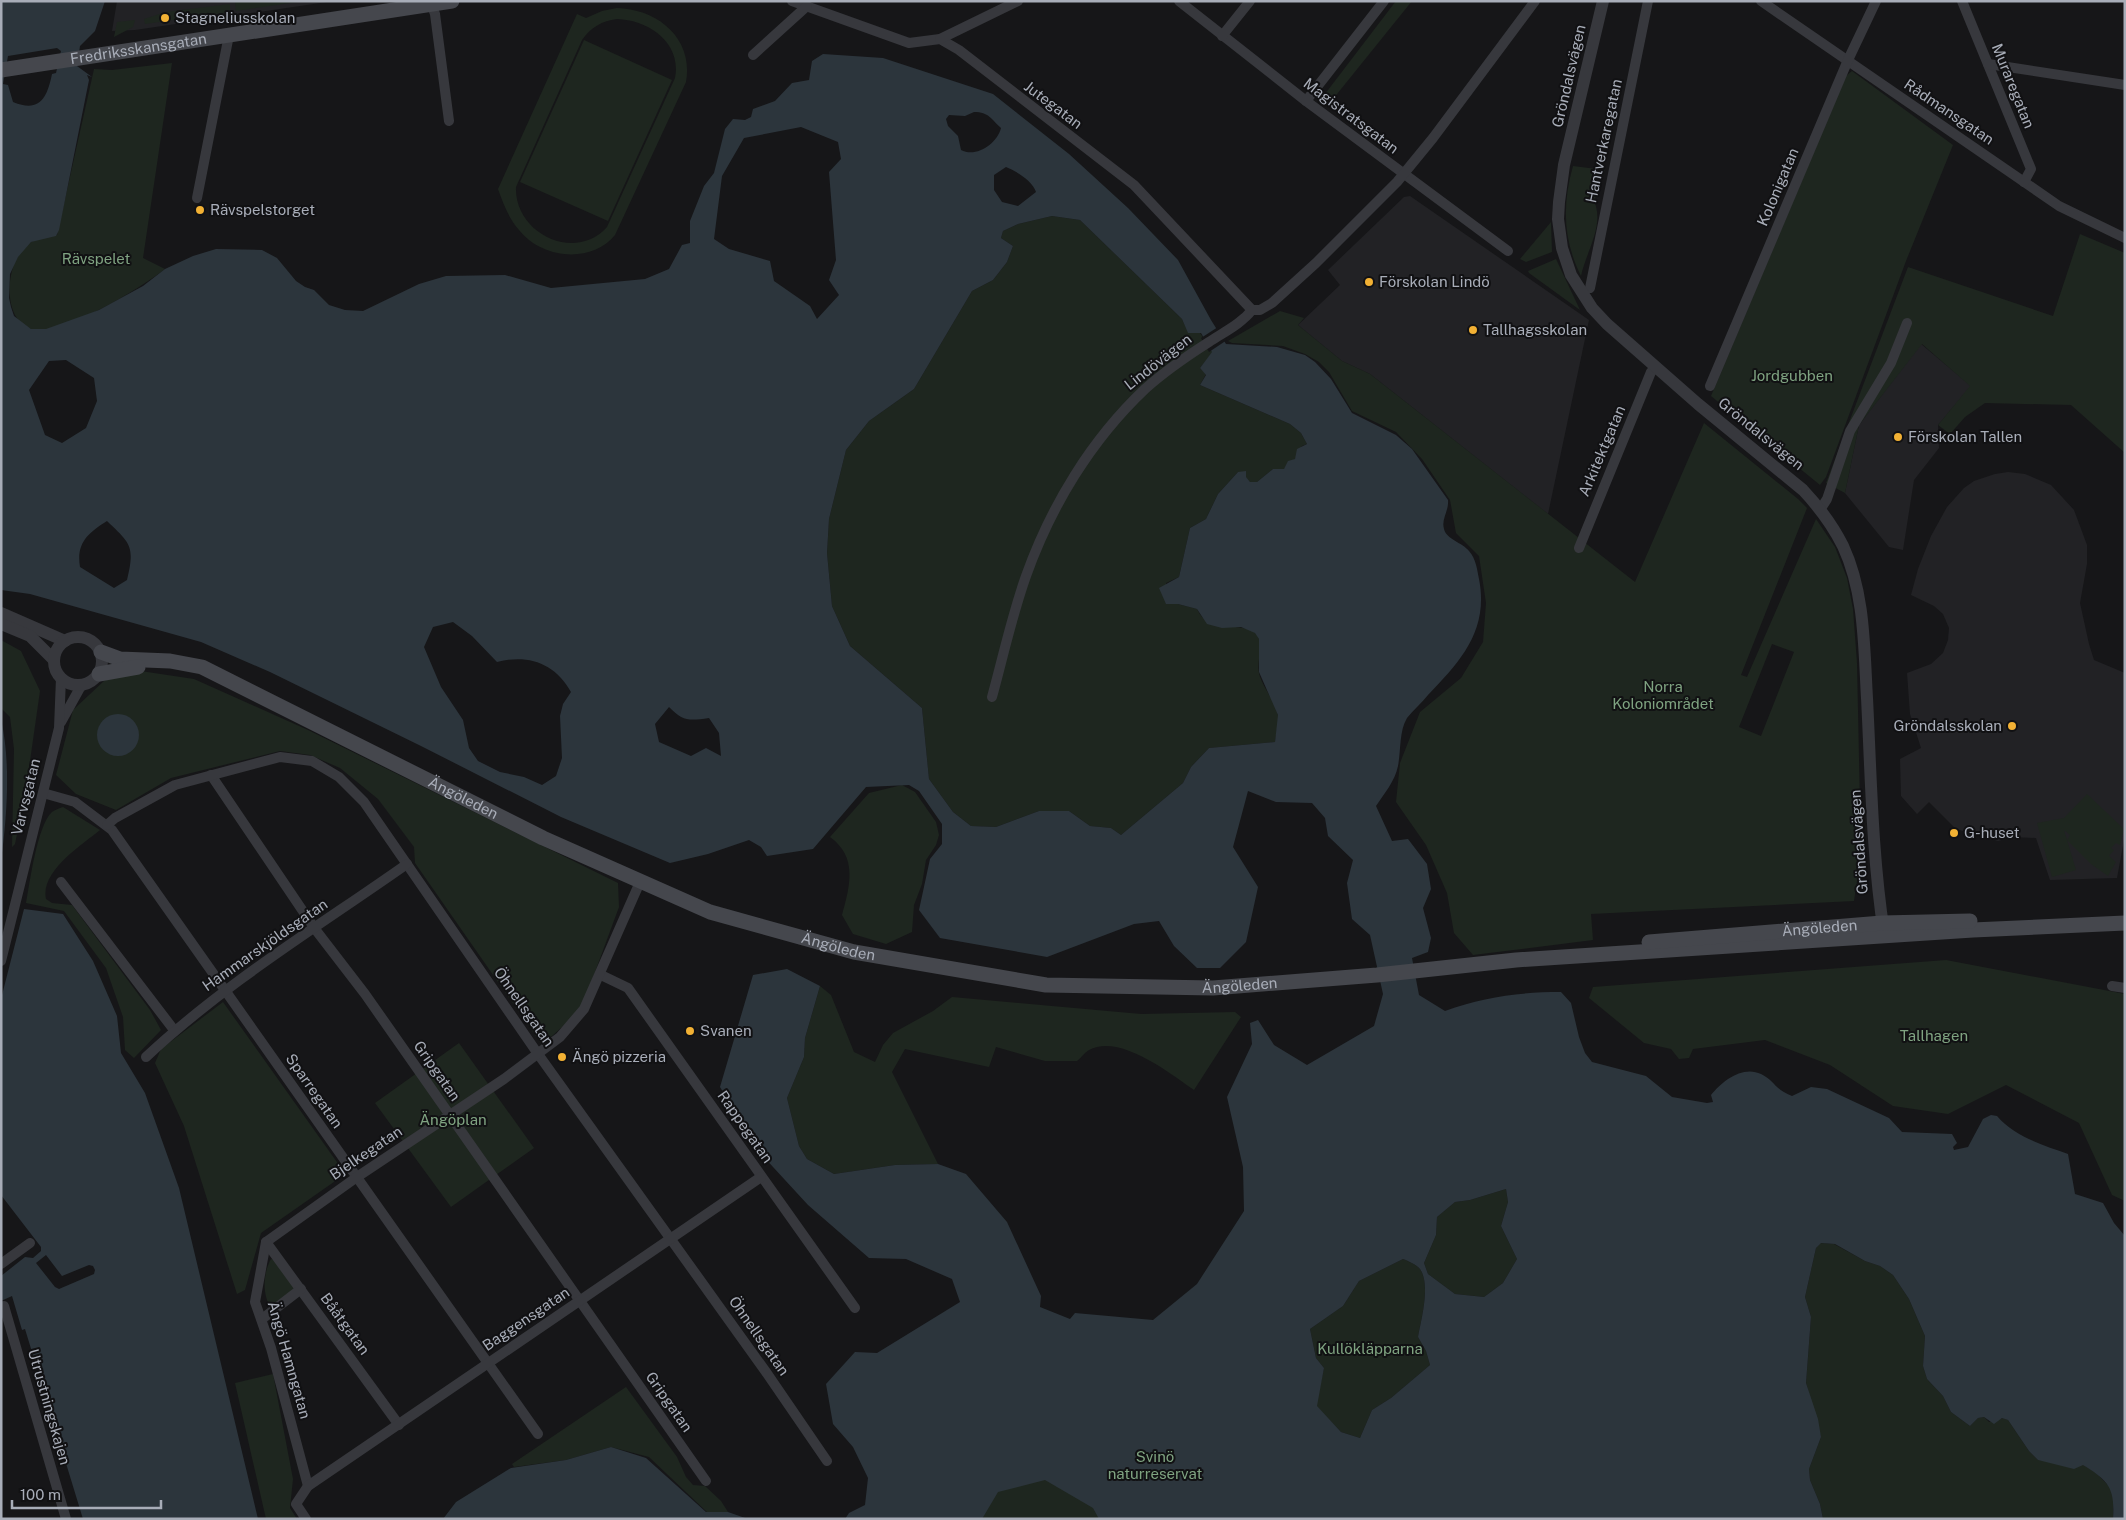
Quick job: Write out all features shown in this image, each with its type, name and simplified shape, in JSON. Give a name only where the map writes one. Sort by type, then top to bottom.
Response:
[{"type":"main road","name":"Fredriksskansgatan","points":[[1,70],[452,1]]},
{"type":"main road","name":"Ängöleden","points":[[101,652],[120,658],[178,662],[202,667],[543,838],[710,912],[837,948],[1046,985],[1213,988],[1377,975],[1516,960],[1883,930],[2075,917],[2125,919]]},
{"type":"main road","name":"Ängöleden","points":[[99,674],[144,666],[214,674]]},
{"type":"main road","name":"Ängöleden","points":[[1883,930],[2125,923]]},
{"type":"street","points":[[792,1],[909,43],[940,39],[1018,1]]},
{"type":"street","name":"Magistratsgatan","points":[[1179,1],[1306,102],[1508,250]]},
{"type":"street","points":[[1222,36],[1250,1]]},
{"type":"street","points":[[1306,102],[1384,1]]},
{"type":"street","name":"Lindövägen","points":[[992,697],[1026,576],[1060,498],[1124,409],[1156,379],[1226,331],[1252,310],[1260,310],[1279,297],[1316,263],[1404,173],[1443,125],[1535,1]]},
{"type":"street","name":"Gröndalsvägen","points":[[1603,1],[1564,165],[1559,202],[1559,227],[1562,248],[1569,268],[1592,308],[1656,368],[1804,490],[1820,510],[1842,546],[1856,586],[1864,635],[1877,884],[1883,930]]},
{"type":"street","name":"Hantverkaregatan","points":[[1590,288],[1648,1]]},
{"type":"street","name":"Rådmansgatan","points":[[1762,1],[2059,206],[2125,238]]},
{"type":"street","name":"Kolonigatan","points":[[1710,386],[1848,60],[1876,1]]},
{"type":"street","name":"Muraregatan","points":[[1962,1],[2030,169],[2024,182]]},
{"type":"street","points":[[431,4],[435,14],[449,121]]},
{"type":"street","points":[[753,55],[807,6]]},
{"type":"street","points":[[197,198],[229,35]]},
{"type":"street","name":"Jutegatan","points":[[940,39],[959,50],[1134,185],[1252,310]]},
{"type":"street","points":[[1988,64],[2125,85]]},
{"type":"street","points":[[1820,510],[1827,499],[1850,431],[1891,363],[1907,324]]},
{"type":"street","name":"Arkitektgatan","points":[[1579,548],[1651,372],[1656,368]]},
{"type":"street","name":"Ängöleden","points":[[1,613],[65,641],[75,637],[86,638],[95,644],[101,652]]},
{"type":"street","points":[[1,624],[30,636],[54,660]]},
{"type":"street","points":[[65,641],[57,649],[54,660],[55,670],[61,678],[70,684],[81,686]]},
{"type":"street","points":[[99,674],[103,663],[101,652]]},
{"type":"street","name":"Ängöleden","points":[[81,686],[93,681],[99,674]]},
{"type":"street","name":"Varvsgatan","points":[[1,961],[59,728],[61,678]]},
{"type":"street","name":"Varvsgatan","points":[[59,728],[81,686]]},
{"type":"street","name":"Öhnellsgatan","points":[[107,826],[116,818],[175,785],[280,758],[312,761],[339,777],[364,802],[538,1054],[827,1461]]},
{"type":"street","name":"Gripgatan","points":[[212,776],[314,929],[365,994],[706,1482]]},
{"type":"street","name":"Sparregatan","points":[[43,793],[75,802],[107,826],[538,1434]]},
{"type":"street","name":"Hammarskjöldsgatan","points":[[146,1057],[174,1030],[225,990],[407,864]]},
{"type":"street","points":[[61,882],[174,1030]]},
{"type":"street","name":"Bjelkegatan","points":[[266,1242],[357,1177],[538,1054],[572,1024],[584,1009],[601,975],[640,882]]},
{"type":"street","name":"Rappegatan","points":[[601,975],[628,988],[854,1308]]},
{"type":"street","points":[[2112,986],[2125,988]]},
{"type":"street","name":"Baggensgatan","points":[[308,1486],[762,1177]]},
{"type":"street","name":"Bååtgatan","points":[[266,1242],[399,1425]]},
{"type":"street","name":"Ängö Hamngatan","points":[[266,1242],[255,1302],[262,1319],[308,1486]]},
{"type":"street","points":[[1,1264],[30,1243]]},
{"type":"street","points":[[262,1319],[302,1290]]},
{"type":"street","name":"Utrustningskajen","points":[[1,1307],[4,1306],[66,1519]]},
{"type":"street","points":[[306,1519],[296,1504],[308,1486]]},
{"type":"shaded area","points":[[1,1],[105,1],[95,31],[80,46],[77,66],[92,77],[87,75],[89,80],[59,230],[56,236],[31,242],[18,257],[10,274],[9,298],[14,316],[31,329],[46,329],[99,310],[143,286],[165,269],[193,256],[216,249],[262,250],[277,258],[296,281],[314,290],[329,305],[345,310],[363,311],[419,284],[446,276],[505,275],[551,288],[645,279],[669,269],[682,245],[690,243],[690,221],[704,186],[714,173],[725,129],[733,119],[745,120],[751,117],[753,109],[775,101],[792,83],[809,80],[812,61],[823,54],[883,58],[993,94],[1069,154],[1128,208],[1178,260],[1226,344],[1277,347],[1305,355],[1315,362],[1331,379],[1352,413],[1396,435],[1412,449],[1448,500],[1443,525],[1444,529],[1448,536],[1466,548],[1475,561],[1481,597],[1480,614],[1470,643],[1461,657],[1404,723],[1397,772],[1376,806],[1392,841],[1408,839],[1427,864],[1431,889],[1423,908],[1431,938],[1428,952],[1412,958],[1419,995],[1445,1011],[1473,1002],[1502,996],[1561,992],[1571,1003],[1579,1037],[1585,1053],[1592,1062],[1646,1076],[1672,1097],[1707,1103],[1713,1102],[1711,1095],[1727,1080],[1740,1073],[1754,1072],[1765,1076],[1786,1094],[1792,1096],[1811,1087],[1827,1089],[1889,1118],[1902,1132],[1952,1134],[1957,1143],[1953,1147],[1954,1150],[1968,1147],[1983,1119],[1991,1115],[1997,1116],[2012,1130],[2030,1140],[2068,1154],[2075,1194],[2103,1203],[2114,1223],[2125,1236],[2125,1519],[2113,1519],[2113,1500],[2108,1486],[2099,1476],[2083,1465],[2074,1469],[2038,1460],[2029,1451],[2008,1420],[2002,1418],[1994,1424],[1984,1417],[1978,1418],[1970,1426],[1951,1412],[1943,1396],[1927,1379],[1923,1366],[1925,1336],[1909,1299],[1893,1275],[1880,1266],[1865,1261],[1835,1244],[1821,1243],[1816,1248],[1805,1297],[1811,1317],[1806,1383],[1818,1419],[1821,1437],[1809,1469],[1810,1480],[1820,1504],[1823,1519],[1099,1519],[1093,1508],[1045,1480],[998,1492],[982,1519],[845,1519],[849,1513],[865,1505],[868,1478],[853,1447],[833,1424],[826,1384],[855,1352],[877,1353],[960,1302],[952,1279],[906,1259],[869,1258],[808,1205],[762,1155],[720,1087],[753,975],[787,969],[820,986],[805,1038],[804,1057],[787,1098],[799,1146],[807,1159],[834,1174],[895,1165],[938,1164],[966,1174],[1007,1222],[1041,1296],[1040,1307],[1070,1319],[1075,1313],[1153,1320],[1197,1284],[1244,1211],[1243,1167],[1227,1097],[1252,1044],[1250,1023],[1258,1020],[1274,1045],[1307,1065],[1374,1026],[1383,994],[1370,935],[1352,919],[1347,883],[1353,860],[1328,836],[1325,818],[1312,803],[1276,802],[1248,791],[1233,847],[1258,887],[1246,942],[1220,968],[1197,968],[1174,946],[1159,921],[1134,924],[1047,957],[940,938],[919,910],[930,859],[942,844],[942,824],[919,791],[909,785],[866,787],[813,849],[767,856],[761,847],[749,840],[708,854],[670,863],[561,817],[270,672],[201,642],[30,594],[1,590]],"holes":[[[57,48],[61,51],[56,73],[52,74],[48,90],[41,101],[36,104],[30,106],[13,102],[8,85],[3,84],[8,56]],[[979,112],[989,117],[1001,128],[991,144],[979,151],[967,152],[961,150],[958,136],[948,126],[946,119],[949,115],[965,116]],[[801,127],[838,142],[841,159],[829,172],[836,260],[829,280],[839,295],[817,319],[810,306],[774,281],[770,261],[729,249],[714,239],[722,176],[744,138]],[[1006,167],[1028,180],[1036,192],[1018,206],[1002,202],[994,190],[994,175]],[[1052,216],[1080,220],[1182,319],[1188,333],[1201,333],[1212,352],[1200,368],[1206,375],[1200,385],[1290,424],[1301,433],[1307,444],[1297,449],[1295,459],[1288,461],[1284,469],[1273,469],[1257,482],[1250,482],[1246,477],[1246,471],[1238,472],[1218,494],[1206,519],[1190,528],[1179,577],[1159,588],[1166,604],[1178,604],[1197,609],[1207,624],[1222,628],[1241,627],[1255,633],[1259,639],[1259,672],[1278,715],[1275,742],[1209,748],[1191,767],[1183,783],[1121,835],[1111,828],[1090,826],[1069,811],[1039,811],[996,827],[971,826],[953,812],[929,779],[922,708],[850,646],[832,606],[827,553],[829,519],[846,450],[869,421],[914,389],[972,291],[993,280],[1007,262],[1013,246],[1001,238],[1003,231],[1018,224]],[[66,360],[94,378],[97,401],[86,428],[62,443],[45,435],[29,390],[49,361]],[[107,521],[126,541],[131,552],[127,580],[114,588],[80,567],[80,551],[89,534]],[[453,622],[472,636],[497,662],[519,659],[530,660],[540,663],[557,674],[571,692],[563,704],[560,716],[562,758],[556,776],[542,785],[524,777],[500,772],[478,761],[469,748],[463,720],[441,687],[424,647],[433,627]],[[669,707],[686,719],[709,718],[719,733],[721,756],[706,748],[691,756],[659,742],[655,724]],[[1506,1189],[1508,1202],[1501,1226],[1517,1259],[1503,1283],[1484,1297],[1455,1294],[1428,1274],[1424,1263],[1436,1235],[1437,1217],[1455,1202],[1470,1200]],[[1403,1259],[1420,1269],[1425,1284],[1425,1293],[1418,1337],[1426,1351],[1430,1365],[1391,1398],[1372,1410],[1360,1438],[1341,1432],[1317,1406],[1324,1368],[1316,1358],[1310,1329],[1343,1306],[1359,1281]]]},
{"type":"shaded area","name":"Stagneliusskolan","points":[[117,1],[334,1],[135,30],[112,31]]},
{"type":"shaded area","points":[[1410,196],[1589,320],[1548,514],[1370,374],[1342,361],[1298,325],[1340,285],[1328,270],[1404,197]]},
{"type":"shaded area","name":"Förskolan Tallen","points":[[1921,344],[1971,386],[1938,425],[1939,448],[1914,480],[1903,550],[1889,547],[1845,493],[1859,425]]},
{"type":"shaded area","points":[[2008,472],[2025,474],[2051,485],[2074,510],[2087,545],[2087,564],[2080,603],[2094,660],[2125,673],[2125,835],[2117,878],[2050,880],[2036,838],[2013,837],[1998,841],[1956,829],[1929,802],[1917,814],[1901,796],[1900,759],[1921,748],[1910,714],[1907,673],[1931,664],[1943,653],[1948,640],[1949,628],[1943,614],[1934,606],[1911,595],[1918,569],[1931,536],[1947,507],[1964,488],[1974,481]]},
{"type":"shaded area","points":[[118,714],[133,720],[139,735],[133,750],[118,756],[103,750],[97,735],[103,720]]},
{"type":"shaded area","points":[[1,719],[6,754],[7,790],[1,861]]},
{"type":"shaded area","points":[[24,909],[63,914],[93,961],[117,1016],[121,1053],[145,1093],[179,1188],[258,1519],[83,1519],[25,1329],[22,1330],[12,1296],[1,1301],[1,1276],[25,1257],[33,1258],[41,1251],[41,1247],[1,1195],[1,999]],"holes":[[[46,1255],[62,1276],[89,1265],[93,1266],[95,1270],[94,1274],[59,1289],[55,1287],[36,1263]]]},
{"type":"shaded area","points":[[611,1447],[646,1458],[706,1512],[728,1512],[748,1519],[443,1519],[456,1502],[511,1468],[566,1460]]},
{"type":"green space","points":[[235,1],[304,1],[236,11]]},
{"type":"green space","points":[[1396,1],[1412,1],[1333,99],[1325,94]]},
{"type":"green space","points":[[230,4],[230,12],[145,24],[144,19],[166,12]]},
{"type":"green space","points":[[617,8],[632,10],[659,20],[670,29],[684,52],[687,66],[686,82],[615,235],[593,251],[580,254],[553,252],[529,240],[515,226],[498,189],[577,14],[586,18],[602,11]],"holes":[[[617,19],[629,20],[651,29],[668,44],[676,65],[675,78],[607,227],[594,238],[579,242],[564,242],[549,238],[535,229],[525,218],[518,203],[516,187],[582,40],[593,28],[606,21]]]},
{"type":"green space","points":[[135,20],[133,27],[114,37],[117,22]]},
{"type":"green space","points":[[584,40],[672,80],[608,221],[520,182]]},
{"type":"green space","name":"Rävspelet","points":[[172,63],[143,258],[165,269],[139,287],[81,319],[44,330],[31,329],[21,323],[14,313],[11,301],[11,273],[22,250],[31,242],[57,235],[94,69],[112,70]]},
{"type":"green space","name":"Jordgubben","points":[[1852,71],[1953,145],[1906,261],[1826,477],[1820,485],[1711,396],[1846,76]]},
{"type":"green space","points":[[1573,166],[1605,170],[1594,201],[1597,210],[1596,229],[1581,276],[1571,249],[1566,222],[1567,195]]},
{"type":"green space","points":[[1052,216],[1080,220],[1182,319],[1188,332],[1200,333],[1213,352],[1200,368],[1206,374],[1200,385],[1290,424],[1301,433],[1307,444],[1302,446],[1295,459],[1284,469],[1273,469],[1257,482],[1250,482],[1238,472],[1218,494],[1206,519],[1190,528],[1179,577],[1166,583],[1166,604],[1178,604],[1197,609],[1202,617],[1209,622],[1216,625],[1247,629],[1258,636],[1260,645],[1259,673],[1278,715],[1275,742],[1209,748],[1191,767],[1183,783],[1121,835],[1111,828],[1090,826],[1069,811],[1039,811],[996,827],[971,826],[953,812],[929,779],[922,708],[850,646],[832,606],[827,553],[829,519],[846,450],[869,421],[914,389],[972,291],[993,280],[1007,262],[1013,246],[1001,238],[1003,231],[1018,224]]},
{"type":"green space","points":[[1551,222],[1552,252],[1526,262],[1520,259]]},
{"type":"green space","points":[[2080,234],[2125,253],[2125,453],[2071,405],[1985,403],[1965,417],[1950,434],[1938,425],[1970,386],[1922,344],[1859,425],[1845,493],[1826,483],[1908,267],[2053,316]]},
{"type":"green space","points":[[1556,259],[1580,310],[1528,271]]},
{"type":"green space","name":"Norra Koloniområdet","points":[[1280,311],[1304,318],[1298,325],[1342,361],[1370,374],[1635,582],[1704,423],[1798,499],[1807,508],[1741,675],[1747,677],[1816,519],[1835,547],[1847,578],[1853,609],[1857,663],[1861,853],[1854,901],[1591,914],[1593,940],[1473,955],[1454,933],[1447,893],[1426,845],[1396,802],[1400,763],[1420,712],[1461,678],[1483,642],[1486,603],[1479,556],[1456,533],[1450,500],[1422,459],[1396,432],[1352,411],[1329,372],[1319,362],[1305,354],[1283,346],[1232,343],[1228,341]],"holes":[[[1772,644],[1794,652],[1761,736],[1739,727]]]},
{"type":"green space","points":[[1,640],[21,651],[40,691],[26,789],[15,844],[12,847],[14,749],[10,717],[1,708]]},
{"type":"green space","points":[[134,670],[194,679],[308,730],[618,883],[619,907],[581,1010],[542,1045],[415,863],[414,847],[378,799],[340,768],[310,755],[280,751],[171,778],[116,810],[76,794],[56,775],[73,710],[105,680]]},
{"type":"green space","points":[[902,785],[915,792],[936,822],[939,835],[936,845],[926,860],[922,884],[914,905],[912,932],[886,944],[853,934],[842,915],[849,883],[848,863],[839,845],[830,837],[869,793]]},
{"type":"green space","points":[[2087,794],[2124,829],[2120,845],[2116,843],[2111,848],[2114,850],[2109,856],[2116,862],[2108,876],[2091,864],[2067,840],[2076,870],[2052,877],[2037,823],[2064,818]],"holes":[[[2064,830],[2070,835],[2067,840]]]},
{"type":"green space","points":[[63,807],[100,830],[73,851],[56,869],[49,879],[46,899],[52,903],[72,905],[150,1010],[161,1030],[134,1058],[125,1050],[123,1017],[106,968],[64,911],[26,903],[42,829],[52,812]]},
{"type":"green space","name":"Tallhagen","points":[[1946,960],[2125,994],[2125,1201],[2112,1195],[2079,1123],[2006,1085],[1948,1114],[1893,1106],[1830,1065],[1765,1040],[1693,1049],[1689,1058],[1679,1059],[1671,1049],[1644,1043],[1589,998],[1593,987]]},
{"type":"green space","points":[[820,986],[831,995],[854,1052],[875,1062],[883,1045],[893,1033],[933,1011],[952,997],[1141,1014],[1235,1012],[1241,1017],[1194,1090],[1144,1057],[1115,1047],[1101,1046],[1089,1050],[1077,1061],[1045,1061],[996,1047],[989,1067],[905,1049],[892,1072],[938,1164],[895,1165],[834,1174],[807,1159],[799,1146],[787,1098],[804,1057],[805,1038]]},
{"type":"green space","points":[[223,1002],[344,1172],[341,1177],[261,1233],[245,1290],[237,1294],[184,1126],[155,1063],[161,1049]]},
{"type":"green space","name":"Ängöplan","points":[[459,1043],[534,1148],[451,1207],[375,1103]]},
{"type":"green space","points":[[1506,1189],[1508,1202],[1501,1226],[1517,1259],[1503,1283],[1484,1297],[1455,1294],[1428,1274],[1424,1263],[1436,1235],[1437,1217],[1455,1202],[1470,1200]]},
{"type":"green space","points":[[1820,1243],[1834,1244],[1865,1261],[1880,1266],[1893,1275],[1909,1299],[1925,1336],[1923,1366],[1927,1379],[1943,1396],[1951,1412],[1970,1426],[1978,1418],[1984,1417],[1989,1422],[2003,1418],[2008,1420],[2029,1451],[2038,1460],[2083,1464],[2096,1473],[2111,1488],[2114,1497],[2113,1519],[1823,1519],[1820,1504],[1810,1480],[1809,1469],[1821,1437],[1806,1383],[1811,1317],[1805,1297],[1816,1248]]},
{"type":"green space","points":[[271,1259],[276,1261],[294,1287],[293,1291],[271,1308],[266,1297],[265,1277]]},
{"type":"green space","name":"Kullökläpparna","points":[[1403,1259],[1419,1268],[1423,1276],[1425,1293],[1418,1337],[1426,1351],[1430,1365],[1391,1398],[1372,1410],[1360,1438],[1341,1432],[1316,1406],[1324,1368],[1316,1358],[1310,1329],[1343,1306],[1359,1281]]},
{"type":"green space","points":[[273,1374],[293,1479],[290,1508],[297,1519],[266,1519],[235,1383]]},
{"type":"green space","points":[[626,1387],[677,1457],[686,1477],[693,1485],[705,1486],[721,1501],[728,1512],[707,1512],[649,1457],[611,1447],[566,1460],[514,1467],[512,1464]]},
{"type":"green space","name":"Svinö naturreservat","points":[[1133,1416],[1259,1519],[963,1519],[970,1507]]},
{"type":"pier","points":[[1218,327],[1227,340],[1209,352],[1201,338]]},
{"type":"place","name":"Stagneliusskolan","points":[[165,18]]},
{"type":"place","name":"Rävspelstorget","points":[[200,210]]},
{"type":"place","name":"Förskolan Lindö","points":[[1369,282]]},
{"type":"place","name":"Tallhagsskolan","points":[[1473,330]]},
{"type":"place","name":"Förskolan Tallen","points":[[1898,437]]},
{"type":"place","name":"Gröndalsskolan","points":[[2012,726]]},
{"type":"place","name":"G-huset","points":[[1954,833]]},
{"type":"place","name":"Svanen","points":[[690,1031]]},
{"type":"place","name":"Ängö pizzeria","points":[[562,1057]]}]
